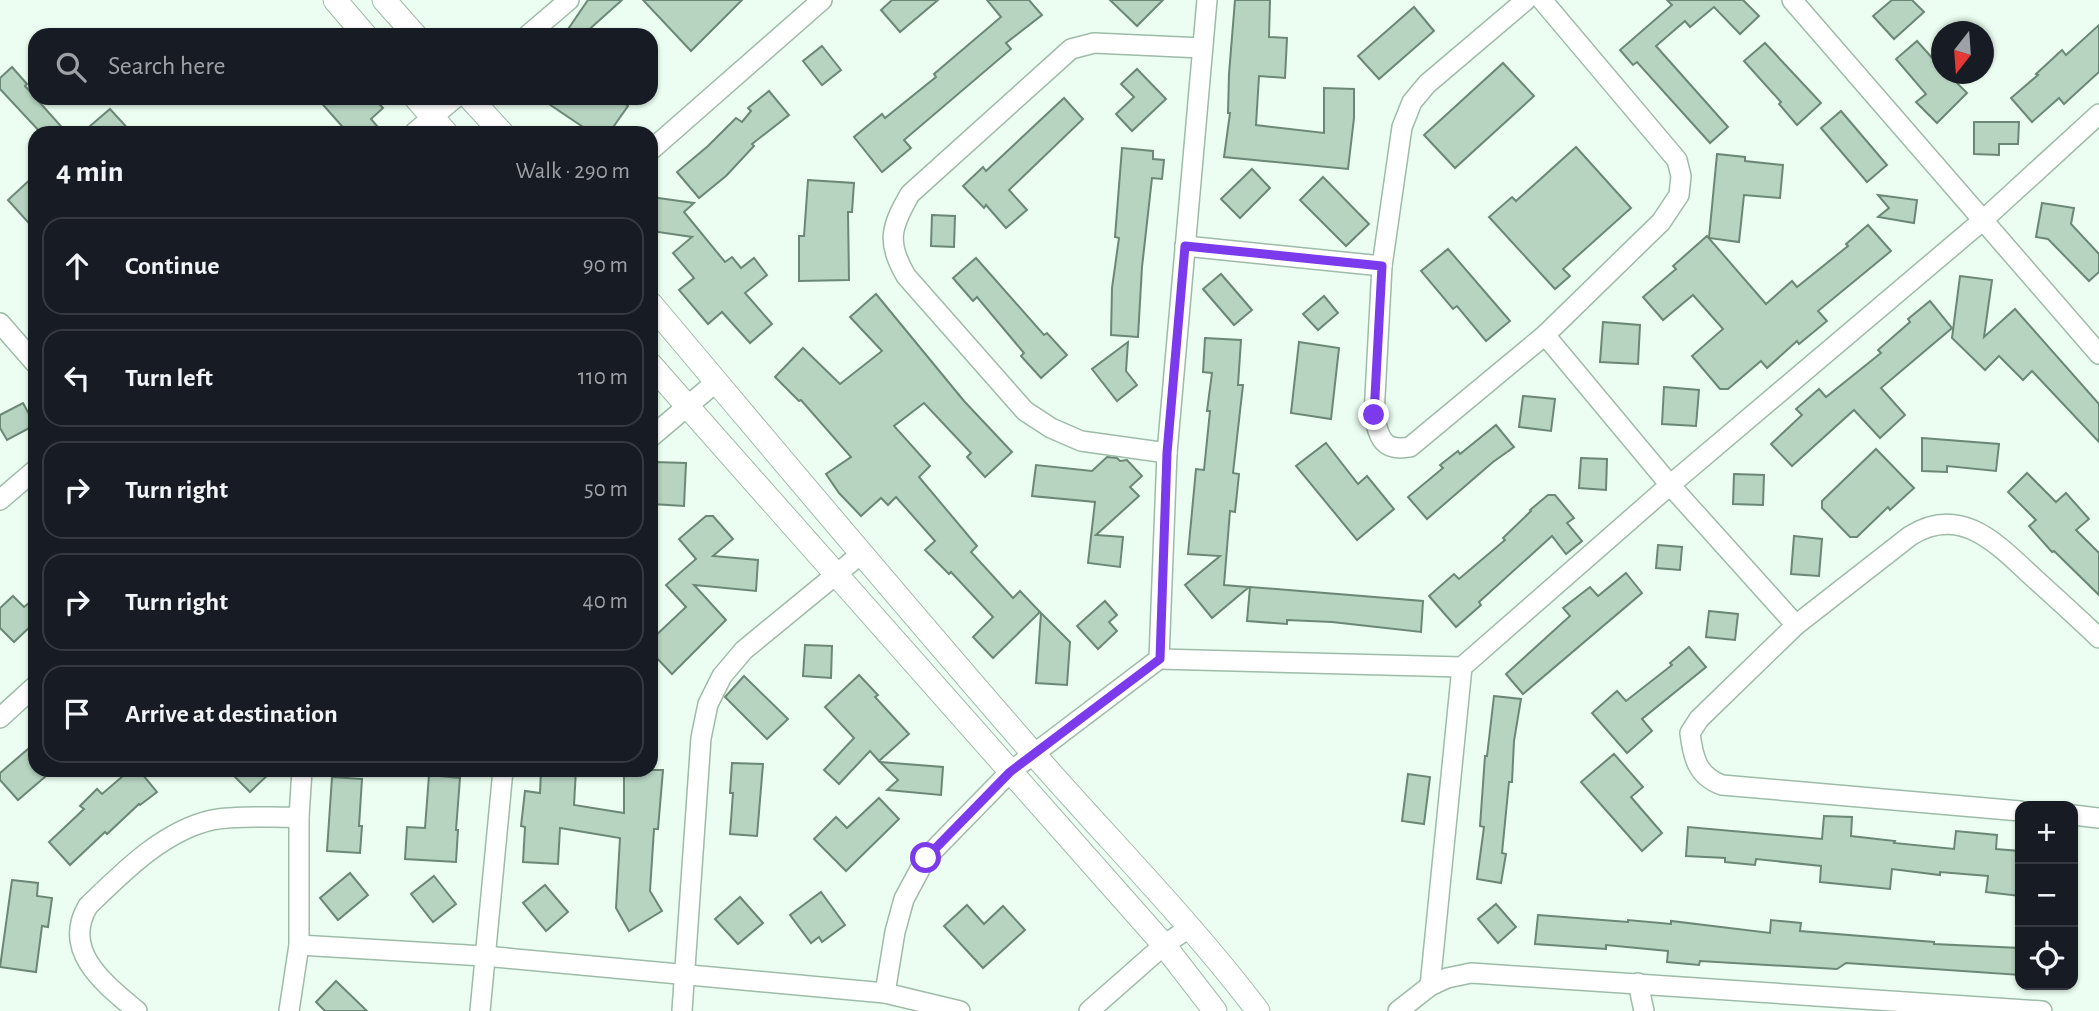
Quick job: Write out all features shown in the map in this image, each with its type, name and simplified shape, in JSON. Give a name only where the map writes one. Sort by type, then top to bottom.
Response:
[{"type":"street","points":[[384,0],[409,28]]},
{"type":"street","points":[[536,28],[569,0]]},
{"type":"street","points":[[658,144],[822,0]]},
{"type":"street","points":[[1160,659],[1167,453],[1207,0]]},
{"type":"street","points":[[1527,0],[1427,84],[1412,102],[1399,139],[1382,266],[1374,415],[1379,436],[1387,445],[1399,449],[1410,447],[1545,335],[1661,222],[1679,195],[1681,176],[1676,160],[1542,0]]},
{"type":"street","points":[[1792,0],[2099,354]]},
{"type":"street","points":[[345,4],[360,28]]},
{"type":"street","points":[[1167,453],[1081,441],[1051,428],[1025,411],[906,276],[895,257],[892,236],[899,213],[909,194],[1071,49],[1094,43],[1202,48]]},
{"type":"street","points":[[422,105],[439,125],[451,105]]},
{"type":"street","points":[[476,105],[496,126]]},
{"type":"street","points":[[885,993],[895,932],[904,899],[926,858],[1010,772],[1160,659],[1462,667],[1670,485],[1982,220],[2099,114]]},
{"type":"street","points":[[1185,246],[1382,266]]},
{"type":"street","points":[[658,312],[861,554],[1189,928],[1258,1011]]},
{"type":"street","points":[[0,323],[28,355]]},
{"type":"street","points":[[1545,335],[1670,485],[1796,625]]},
{"type":"street","points":[[658,373],[1164,945],[1215,1011]]},
{"type":"street","points":[[658,432],[716,382]]},
{"type":"street","points":[[0,500],[28,476]]},
{"type":"street","points":[[2015,811],[1722,785],[1709,780],[1698,768],[1690,733],[1699,719],[1796,625],[1924,526],[1946,524],[1965,527],[1991,538],[2099,638]]},
{"type":"street","points":[[681,1011],[701,738],[708,704],[722,676],[744,650],[861,554]]},
{"type":"street","points":[[1430,986],[1462,667]]},
{"type":"street","points":[[0,718],[28,692]]},
{"type":"street","points":[[289,1011],[299,945],[302,777]]},
{"type":"street","points":[[480,1011],[502,777]]},
{"type":"street","points":[[2078,816],[2099,818]]},
{"type":"street","points":[[137,1011],[115,993],[92,967],[80,945],[79,927],[88,906],[150,851],[188,827],[214,820],[299,817]]},
{"type":"street","points":[[1089,1011],[1164,945],[1189,928]]},
{"type":"street","points":[[299,945],[484,956],[885,993],[960,1011]]},
{"type":"street","points":[[1408,1009],[1430,986],[1447,978],[1471,973],[2042,1011]]},
{"type":"street","points":[[1638,983],[1644,1011]]},
{"type":"building","points":[[588,0],[622,0],[591,28],[569,28]]},
{"type":"building","points":[[643,0],[742,0],[691,51]]},
{"type":"building","points":[[892,0],[938,0],[900,32],[881,10]]},
{"type":"building","points":[[987,0],[1029,0],[1042,15],[1006,43],[1011,49],[904,140],[911,148],[882,172],[854,137],[882,114],[885,118],[936,77],[934,74],[1001,17]]},
{"type":"building","points":[[1110,0],[1163,0],[1137,26]]},
{"type":"building","points":[[1235,0],[1270,0],[1269,37],[1287,38],[1285,78],[1259,76],[1256,125],[1324,133],[1324,88],[1354,89],[1354,118],[1348,169],[1224,157],[1230,113],[1229,74]]},
{"type":"building","points":[[1667,0],[1743,0],[1759,16],[1740,34],[1714,7],[1690,27],[1685,21],[1656,46],[1728,127],[1710,143],[1637,62],[1633,65],[1620,50],[1672,5]]},
{"type":"building","points":[[1892,0],[1912,0],[1924,12],[1894,39],[1873,16]]},
{"type":"building","points":[[1414,7],[1434,31],[1379,79],[1358,56]]},
{"type":"building","points":[[2099,25],[2099,72],[2064,104],[2059,98],[2032,122],[2011,98],[2062,50],[2066,55]]},
{"type":"building","points":[[1917,41],[1931,57],[1931,84],[1958,84],[1967,93],[1937,123],[1916,102],[1926,94],[1896,59]]},
{"type":"building","points":[[1765,43],[1821,103],[1797,125],[1779,104],[1781,102],[1744,61]]},
{"type":"building","points":[[822,46],[841,70],[822,85],[803,61]]},
{"type":"building","points":[[1503,63],[1534,96],[1455,168],[1424,135]]},
{"type":"building","points":[[12,67],[27,84],[28,105],[42,105],[61,126],[34,126],[0,89],[0,78]]},
{"type":"building","points":[[1137,69],[1166,99],[1132,131],[1116,114],[1134,97],[1121,84]]},
{"type":"building","points":[[769,91],[789,115],[752,144],[754,146],[726,176],[699,198],[677,172],[736,118],[742,122],[751,111],[748,108]]},
{"type":"building","points":[[1064,98],[1083,119],[1009,190],[1027,210],[1006,228],[986,205],[984,208],[963,186],[983,167],[986,171]]},
{"type":"building","points":[[323,105],[380,105],[383,108],[371,119],[377,126],[342,126]]},
{"type":"building","points":[[550,105],[628,106],[614,126],[582,126]]},
{"type":"building","points":[[110,109],[126,126],[90,126]]},
{"type":"building","points":[[1841,111],[1887,165],[1867,182],[1821,128]]},
{"type":"building","points":[[1974,122],[2019,122],[2018,144],[1999,144],[1999,155],[1974,154]]},
{"type":"building","points":[[1576,147],[1631,208],[1563,269],[1570,276],[1555,289],[1489,217],[1512,197],[1516,201]]},
{"type":"building","points":[[1122,148],[1153,151],[1153,159],[1164,160],[1162,179],[1152,178],[1142,267],[1138,337],[1111,335],[1112,288],[1119,238],[1115,237]]},
{"type":"building","points":[[1717,154],[1745,157],[1745,161],[1783,165],[1780,198],[1744,195],[1739,242],[1709,238]]},
{"type":"building","points":[[1252,169],[1270,188],[1240,218],[1221,199]]},
{"type":"building","points":[[1323,177],[1369,224],[1346,246],[1300,200]]},
{"type":"building","points":[[808,180],[854,183],[852,212],[848,212],[849,280],[799,281],[799,236],[804,236]]},
{"type":"building","points":[[28,181],[28,222],[8,200]]},
{"type":"building","points":[[1878,195],[1917,200],[1914,223],[1878,217],[1889,208]]},
{"type":"building","points":[[658,198],[694,203],[684,212],[725,262],[732,257],[741,268],[754,258],[767,275],[745,293],[772,324],[750,343],[722,312],[708,324],[679,290],[694,278],[673,253],[692,237],[658,232]]},
{"type":"building","points":[[2042,203],[2074,208],[2071,224],[2099,254],[2099,272],[2089,281],[2048,239],[2036,237]]},
{"type":"building","points":[[932,215],[955,216],[954,247],[931,246]]},
{"type":"building","points":[[1868,225],[1891,251],[1818,311],[1827,321],[1799,344],[1797,341],[1767,368],[1761,361],[1728,389],[1720,389],[1692,356],[1723,329],[1693,295],[1663,320],[1643,297],[1676,269],[1673,266],[1707,236],[1766,304],[1792,281],[1797,287],[1848,246],[1846,244]]},
{"type":"building","points":[[1448,249],[1510,321],[1486,341],[1457,306],[1453,309],[1421,271]]},
{"type":"building","points":[[976,258],[1044,335],[1047,333],[1067,355],[1041,378],[1021,356],[1024,353],[977,297],[973,301],[953,278]]},
{"type":"building","points":[[1221,274],[1252,310],[1234,325],[1203,289]]},
{"type":"building","points":[[1960,276],[1992,280],[1984,337],[2015,309],[2099,404],[2099,442],[2032,371],[2023,380],[1999,356],[1985,370],[1952,338]]},
{"type":"building","points":[[876,294],[964,401],[1012,452],[985,477],[967,457],[971,453],[924,403],[894,426],[930,466],[919,477],[977,546],[971,552],[1013,598],[1020,591],[1040,612],[993,658],[973,637],[993,617],[951,572],[949,574],[925,550],[935,541],[896,497],[888,505],[881,498],[861,516],[839,493],[826,474],[851,457],[801,400],[775,377],[803,348],[840,384],[882,351],[850,317]]},
{"type":"building","points":[[1324,296],[1338,313],[1318,330],[1303,314]]},
{"type":"building","points":[[1930,301],[1952,328],[1881,388],[1905,415],[1880,438],[1854,410],[1792,466],[1771,444],[1802,415],[1796,409],[1819,389],[1826,397],[1881,353],[1878,350]]},
{"type":"building","points":[[1603,322],[1640,325],[1638,364],[1600,362]]},
{"type":"building","points":[[1205,338],[1241,340],[1238,385],[1243,385],[1233,473],[1239,474],[1235,512],[1230,511],[1224,585],[1249,587],[1212,618],[1185,585],[1220,556],[1188,554],[1196,469],[1204,470],[1210,411],[1207,411],[1212,373],[1203,372]]},
{"type":"building","points":[[1128,342],[1126,371],[1137,385],[1117,401],[1092,369]]},
{"type":"building","points":[[1299,342],[1339,348],[1331,419],[1291,413]]},
{"type":"building","points":[[1664,387],[1699,390],[1696,426],[1662,424]]},
{"type":"building","points":[[1523,396],[1555,399],[1551,431],[1519,427]]},
{"type":"building","points":[[23,403],[28,412],[28,429],[7,440],[0,428],[0,415]]},
{"type":"building","points":[[1496,425],[1514,447],[1427,519],[1408,497],[1443,468],[1440,465],[1458,451],[1460,454]]},
{"type":"building","points":[[1922,438],[1999,444],[1996,471],[1947,466],[1947,472],[1922,471]]},
{"type":"building","points":[[1326,443],[1358,484],[1367,476],[1394,509],[1357,540],[1296,466]]},
{"type":"building","points":[[1876,449],[1914,488],[1890,510],[1888,507],[1857,537],[1850,537],[1822,508],[1822,501]]},
{"type":"building","points":[[1107,457],[1127,460],[1142,476],[1130,487],[1139,496],[1096,535],[1123,537],[1120,567],[1088,563],[1095,502],[1032,496],[1036,465],[1092,471]]},
{"type":"building","points":[[1581,458],[1607,459],[1606,490],[1579,488]]},
{"type":"building","points":[[658,462],[686,463],[684,506],[658,504]]},
{"type":"building","points":[[2027,473],[2056,502],[2066,493],[2089,519],[2076,530],[2099,553],[2099,595],[2052,552],[2029,526],[2036,520],[2008,492]]},
{"type":"building","points":[[1734,474],[1764,475],[1763,505],[1733,504]]},
{"type":"building","points":[[1548,495],[1555,495],[1574,518],[1567,523],[1582,541],[1566,554],[1552,536],[1479,602],[1481,605],[1456,627],[1429,596],[1454,574],[1459,579],[1505,540],[1503,538]]},
{"type":"building","points":[[706,516],[713,516],[733,539],[713,556],[758,560],[756,591],[694,585],[726,620],[672,674],[658,659],[658,633],[686,607],[666,585],[696,559],[679,539]]},
{"type":"building","points":[[1794,536],[1822,539],[1819,576],[1791,574]]},
{"type":"building","points":[[1658,545],[1682,547],[1680,570],[1656,568]]},
{"type":"building","points":[[1626,573],[1642,593],[1523,694],[1506,674],[1570,616],[1563,608],[1590,587],[1598,596]]},
{"type":"building","points":[[1250,587],[1423,601],[1421,632],[1332,622],[1287,620],[1287,624],[1247,621]]},
{"type":"building","points":[[13,596],[24,607],[28,604],[28,629],[14,642],[0,628],[0,608]]},
{"type":"building","points":[[1105,601],[1117,615],[1109,622],[1117,631],[1098,649],[1077,626]]},
{"type":"building","points":[[1709,611],[1738,614],[1735,640],[1706,637]]},
{"type":"building","points":[[1041,613],[1070,642],[1067,685],[1036,683]]},
{"type":"building","points":[[805,645],[832,646],[831,678],[803,676]]},
{"type":"building","points":[[1689,647],[1706,667],[1642,719],[1652,731],[1627,753],[1592,713],[1617,691],[1626,701],[1672,665],[1670,663]]},
{"type":"building","points":[[859,675],[909,734],[879,761],[870,751],[839,784],[824,770],[854,738],[825,707]]},
{"type":"building","points":[[744,676],[788,719],[767,739],[725,697]]},
{"type":"building","points":[[1494,696],[1521,699],[1514,741],[1512,782],[1509,782],[1502,853],[1506,854],[1501,883],[1477,879],[1484,827],[1480,826],[1485,756]]},
{"type":"building","points":[[28,749],[28,777],[45,777],[18,800],[0,780],[0,773]]},
{"type":"building","points":[[1614,754],[1643,787],[1631,797],[1662,833],[1642,851],[1581,782]]},
{"type":"building","points":[[880,762],[943,767],[941,795],[887,790],[898,780]]},
{"type":"building","points":[[732,763],[763,764],[757,836],[730,834]]},
{"type":"building","points":[[658,770],[663,770],[658,829],[654,829],[650,891],[662,911],[629,931],[616,908],[620,838],[560,828],[558,864],[523,862],[525,827],[521,826],[525,791],[540,793],[541,777],[576,777],[574,805],[624,813],[624,777],[658,777]]},
{"type":"building","points":[[1408,774],[1430,777],[1424,824],[1402,821]]},
{"type":"building","points":[[122,777],[145,777],[157,792],[139,804],[107,834],[105,832],[70,865],[49,842],[84,809],[80,806],[97,789],[102,794]]},
{"type":"building","points":[[235,777],[266,777],[250,792]]},
{"type":"building","points":[[332,777],[362,779],[360,853],[327,851]]},
{"type":"building","points":[[429,777],[460,778],[456,862],[405,859],[407,827],[425,828]]},
{"type":"building","points":[[879,798],[899,819],[846,871],[814,839],[836,817],[847,828]]},
{"type":"building","points":[[1824,816],[1852,817],[1851,836],[1895,841],[1894,843],[1954,849],[1956,831],[1997,835],[1996,849],[2015,851],[2015,895],[1986,892],[1988,876],[1940,872],[1940,875],[1892,869],[1890,889],[1820,882],[1821,866],[1756,859],[1755,865],[1725,862],[1725,858],[1686,856],[1688,827],[1822,839]]},
{"type":"building","points":[[350,873],[368,895],[338,920],[320,898]]},
{"type":"building","points":[[434,876],[456,904],[433,922],[411,894]]},
{"type":"building","points":[[12,880],[38,883],[37,896],[52,898],[48,927],[42,926],[36,972],[0,967]]},
{"type":"building","points":[[545,885],[568,912],[546,931],[523,903]]},
{"type":"building","points":[[821,892],[845,925],[822,942],[819,937],[811,943],[790,915]]},
{"type":"building","points":[[740,897],[763,923],[738,944],[715,919]]},
{"type":"building","points":[[1496,904],[1516,927],[1498,943],[1478,919]]},
{"type":"building","points":[[967,905],[984,924],[1003,906],[1025,930],[983,968],[944,926]]},
{"type":"building","points":[[1538,915],[1671,924],[1671,921],[1770,933],[1771,920],[1801,923],[1800,931],[1934,944],[2015,948],[2015,975],[1846,963],[1837,969],[1700,961],[1699,965],[1667,962],[1668,951],[1606,945],[1606,949],[1535,944]]},
{"type":"building","points":[[336,981],[367,1011],[325,1011],[316,1002]]},
{"type":"route","points":[[926,858],[1010,772],[1160,659],[1167,453],[1185,246],[1382,266],[1374,415]]}]
